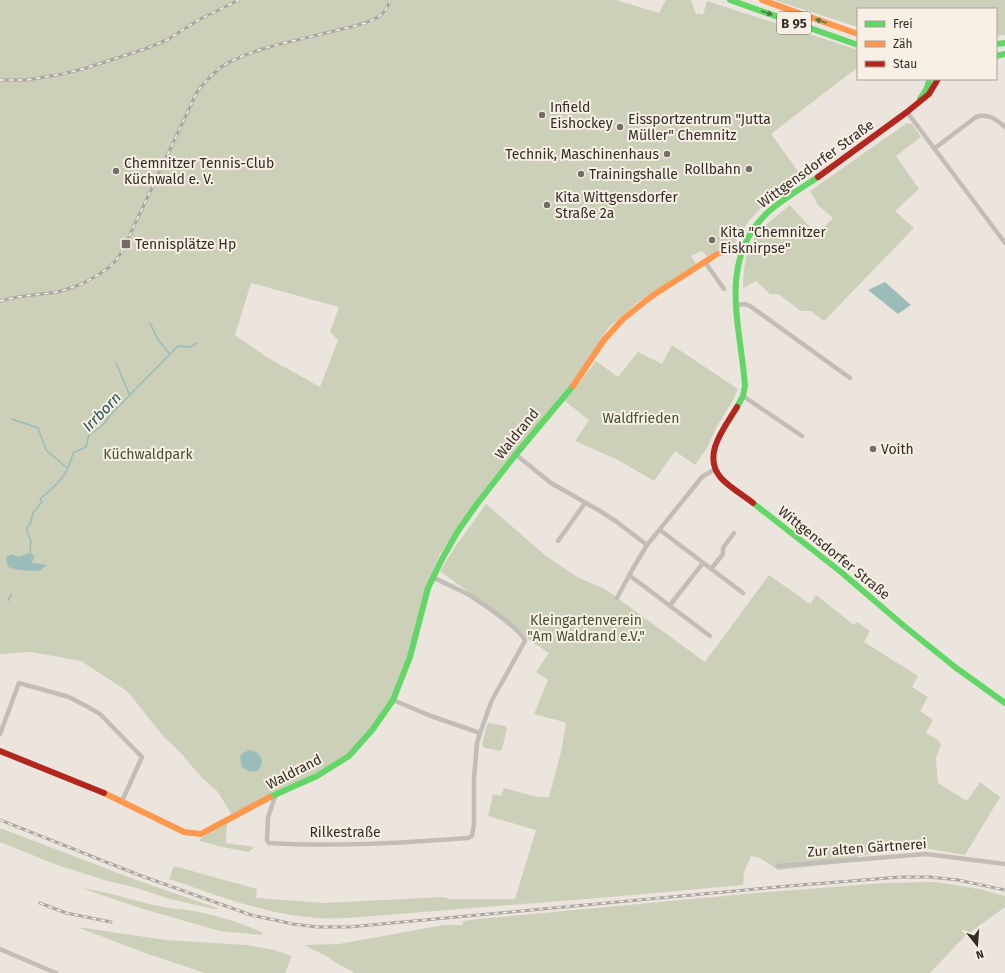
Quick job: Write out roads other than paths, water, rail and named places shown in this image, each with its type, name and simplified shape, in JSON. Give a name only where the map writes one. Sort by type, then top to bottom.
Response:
[{"type":"street","name":"B 95","points":[[730,0],[857,45]]},
{"type":"street","name":"B 95","points":[[762,0],[857,34]]},
{"type":"street","name":"Wittgensdorfer Straße","points":[[918,103],[926,90],[929,80]]},
{"type":"street","name":"Wittgensdorfer Straße","points":[[937,80],[929,94],[907,112],[767,213],[754,226],[740,252],[735,276],[745,386],[743,396],[714,447],[712,456],[715,469],[721,478],[841,572],[955,667],[1005,703]]},
{"type":"street","points":[[907,112],[1005,243]]},
{"type":"street","points":[[935,148],[976,117],[982,115],[992,117],[1005,127]]},
{"type":"street","name":"Waldrand","points":[[122,801],[184,832],[201,834],[276,794],[317,776],[348,756],[373,729],[393,700],[410,657],[428,588],[442,557],[486,492],[515,454],[579,378],[614,328],[639,306],[705,262],[726,250],[740,252]]},
{"type":"street","points":[[705,262],[724,289]]},
{"type":"street","points":[[737,304],[745,304],[750,306],[850,378]]},
{"type":"street","points":[[743,396],[802,436]]},
{"type":"street","points":[[515,454],[551,483],[617,522],[647,545]]},
{"type":"street","points":[[617,598],[647,545],[702,477],[715,469]]},
{"type":"street","points":[[558,541],[585,503]]},
{"type":"street","points":[[660,530],[743,593]]},
{"type":"street","points":[[711,569],[723,554],[723,548],[734,533]]},
{"type":"street","points":[[670,605],[703,563]]},
{"type":"street","points":[[629,575],[710,636]]},
{"type":"street","points":[[393,700],[431,716],[480,733],[492,700],[525,642],[522,634],[472,596],[433,577]]},
{"type":"street","points":[[0,734],[20,683],[69,696],[100,714],[142,757],[122,801],[0,751]]},
{"type":"street","name":"Rilkestraße","points":[[276,794],[268,817],[267,840],[269,843],[392,844],[468,838],[472,836],[474,831],[474,779],[477,743],[480,733]]},
{"type":"street","name":"Zur alten Gärtnerei","points":[[778,866],[926,854],[1005,864]]},
{"type":"street","points":[[0,949],[56,973]]},
{"type":"water","points":[[885,282],[911,305],[898,314],[868,290]]},
{"type":"water","points":[[30,553],[34,556],[32,563],[47,565],[39,571],[19,570],[8,567],[6,557],[12,554],[18,557]]},
{"type":"water","points":[[249,750],[260,755],[262,760],[259,769],[255,772],[249,771],[242,767],[240,757],[243,753]]},
{"type":"waterway","points":[[150,323],[158,340],[170,354]]},
{"type":"waterway","name":"Irrborn","points":[[30,553],[31,541],[27,532],[27,527],[30,525],[33,513],[42,502],[40,499],[52,489],[65,474],[73,453],[86,447],[89,435],[102,426],[113,412],[178,346],[190,347],[197,343]]},
{"type":"waterway","points":[[116,363],[130,396]]},
{"type":"waterway","points":[[12,419],[38,428],[46,450],[67,468]]},
{"type":"waterway","points":[[8,601],[11,594]]},
{"type":"railway","points":[[0,80],[27,80],[63,74],[145,49],[167,40],[200,19],[239,0]]},
{"type":"railway","points":[[0,301],[17,297],[58,292],[82,284],[111,266],[118,258],[126,243],[197,92],[218,69],[258,50],[368,22],[382,14],[390,0]]},
{"type":"railway","points":[[0,820],[139,875],[251,915],[293,924],[317,927],[349,927],[788,886],[901,877],[930,877],[958,880],[1005,890]]},
{"type":"railway","points":[[40,903],[66,913],[111,922]]},
{"type":"place","name":"Infield Eishockey","points":[[542,115]]},
{"type":"place","name":"Eissportzentrum \"Jutta Müller\" Chemnitz","points":[[620,127]]},
{"type":"place","name":"Technik, Maschinenhaus","points":[[667,154]]},
{"type":"place","name":"Rollbahn","points":[[749,169]]},
{"type":"place","name":"Chemnitzer Tennis-Club Küchwald e. V.","points":[[116,171]]},
{"type":"place","name":"Trainingshalle","points":[[581,174]]},
{"type":"place","name":"Kita Wittgensdorfer Straße 2a","points":[[547,205]]},
{"type":"place","name":"Kita \"Chemnitzer Eisknirpse\"","points":[[712,240]]},
{"type":"place","name":"Tennisplätze Hp","points":[[126,244]]},
{"type":"place","name":"Voith","points":[[873,449]]},
{"type":"park label","name":"Waldfrieden","points":[[641,418]]},
{"type":"park label","name":"Küchwaldpark","points":[[148,454]]},
{"type":"park label","name":"Kleingartenverein \"Am Waldrand e.V.\"","points":[[586,628]]}]
